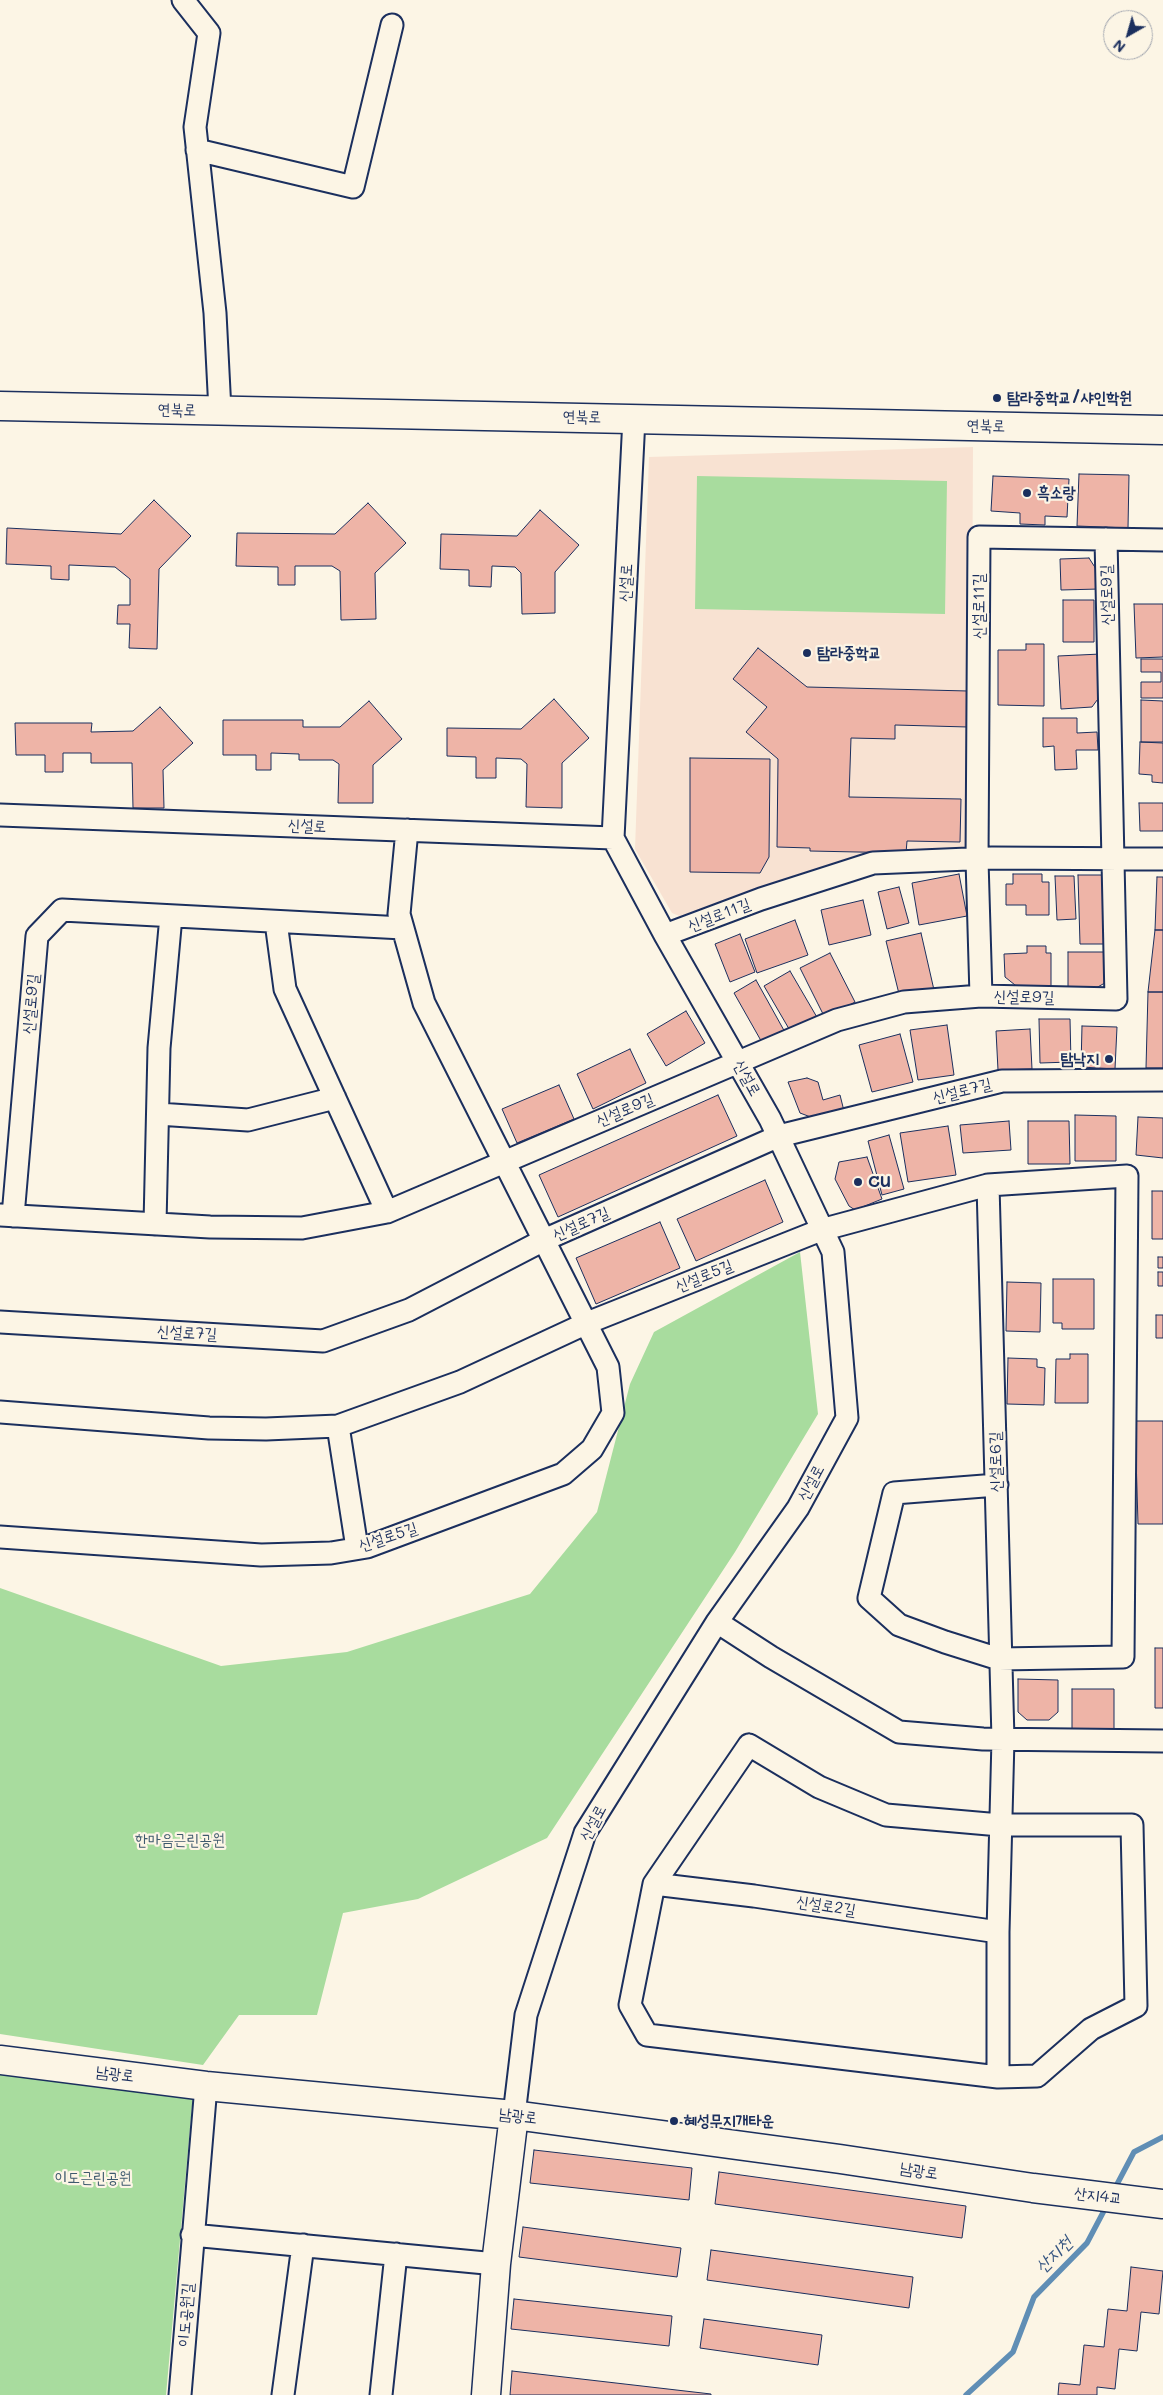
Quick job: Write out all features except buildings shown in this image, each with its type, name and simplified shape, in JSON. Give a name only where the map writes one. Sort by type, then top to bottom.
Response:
[{"type":"main road","name":"연북로","points":[[0,406],[1163,430]]},
{"type":"main road","name":"남광로","points":[[0,2060],[206,2086],[514,2115],[762,2148],[1033,2188]]},
{"type":"main road","points":[[486,2395],[496,2264],[514,2115]]},
{"type":"main road","name":"산지4교","points":[[1033,2188],[1163,2204]]},
{"type":"street","points":[[183,0],[209,33],[195,127],[215,313],[220,411]]},
{"type":"street","points":[[197,150],[353,187],[392,25]]},
{"type":"street","name":"신설로","points":[[514,2115],[526,2015],[585,1833],[717,1622],[798,1508],[847,1418],[833,1252],[821,1230],[779,1136],[665,935],[613,838],[634,418]]},
{"type":"street","name":"신설로11길","points":[[977,860],[979,537],[1163,540]]},
{"type":"street","name":"신설로9길","points":[[403,928],[62,910],[37,936],[7,1216],[156,1224],[302,1228],[387,1212],[837,1020],[904,1002],[981,996],[1116,998],[1106,539]]},
{"type":"street","name":"신설로","points":[[0,814],[613,838]]},
{"type":"street","points":[[407,830],[399,914],[424,1004],[587,1323]]},
{"type":"street","name":"신설로11길","points":[[665,935],[760,899],[873,863],[977,860],[1163,859]]},
{"type":"street","points":[[977,860],[981,996]]},
{"type":"street","points":[[156,1224],[159,1048],[171,916]]},
{"type":"street","points":[[276,922],[285,989],[387,1212]]},
{"type":"street","name":"신설로7길","points":[[0,1322],[323,1341],[409,1310],[544,1240],[779,1136],[1002,1081],[1163,1080]]},
{"type":"street","points":[[158,1114],[248,1120],[335,1098]]},
{"type":"street","name":"신설로5길","points":[[0,1412],[209,1428],[266,1429],[338,1426],[460,1382],[587,1323],[821,1230],[988,1184],[1127,1176],[1123,1658],[999,1659]]},
{"type":"street","name":"신설로6길","points":[[988,1184],[997,1485],[999,1659],[1003,1739]]},
{"type":"street","name":"신설로5길","points":[[0,1537],[261,1555],[331,1552],[367,1547],[563,1474],[592,1449],[613,1413],[608,1367],[587,1323]]},
{"type":"street","points":[[338,1426],[357,1548]]},
{"type":"street","points":[[997,1485],[894,1493],[870,1598],[899,1625],[999,1659]]},
{"type":"street","points":[[717,1622],[771,1657],[899,1732],[1003,1739],[1163,1742]]},
{"type":"street","points":[[998,2077],[998,1932],[1003,1739]]},
{"type":"street","points":[[749,1745],[819,1787],[886,1815],[1000,1825],[1132,1825],[1136,2006],[1091,2029],[1036,2076],[998,2077],[647,2035],[630,2005],[654,1884],[749,1745]]},
{"type":"street","name":"신설로2길","points":[[654,1884],[754,1896],[998,1932]]},
{"type":"street","name":"이도공원길","points":[[180,2395],[192,2234],[206,2086]]},
{"type":"street","points":[[192,2234],[496,2264]]},
{"type":"street","points":[[283,2395],[302,2245]]},
{"type":"street","points":[[381,2395],[396,2254]]},
{"type":"shaded area","name":"탐라중학교","points":[[973,447],[971,852],[877,851],[682,917],[672,913],[635,849],[649,457]]},
{"type":"green space","points":[[697,476],[947,481],[945,614],[695,609]]},
{"type":"green space","name":"한마음근린공원","points":[[800,1252],[818,1414],[735,1552],[547,1838],[418,1899],[343,1913],[317,2015],[239,2015],[203,2065],[0,2034],[0,1588],[221,1666],[347,1652],[530,1594],[597,1512],[630,1384],[654,1332]]},
{"type":"green space","name":"이도근린공원","points":[[0,2074],[193,2095],[166,2395],[0,2395]]},
{"type":"waterway","name":"산지천","points":[[1114,2190],[1134,2152],[1163,2137]]},
{"type":"waterway","name":"산지천","points":[[966,2395],[1013,2352],[1034,2297],[1087,2243],[1107,2205]]},
{"type":"place","name":"탐라중학교/샤인학원","points":[[997,398]]},
{"type":"place","name":"흑소랑","points":[[1027,493]]},
{"type":"place","name":"탐라중학교","points":[[807,653]]},
{"type":"place","name":"탐낙지","points":[[1109,1059]]},
{"type":"place","name":"CU","points":[[858,1182]]},
{"type":"place","name":"혜성무지개타운","points":[[674,2121]]}]
